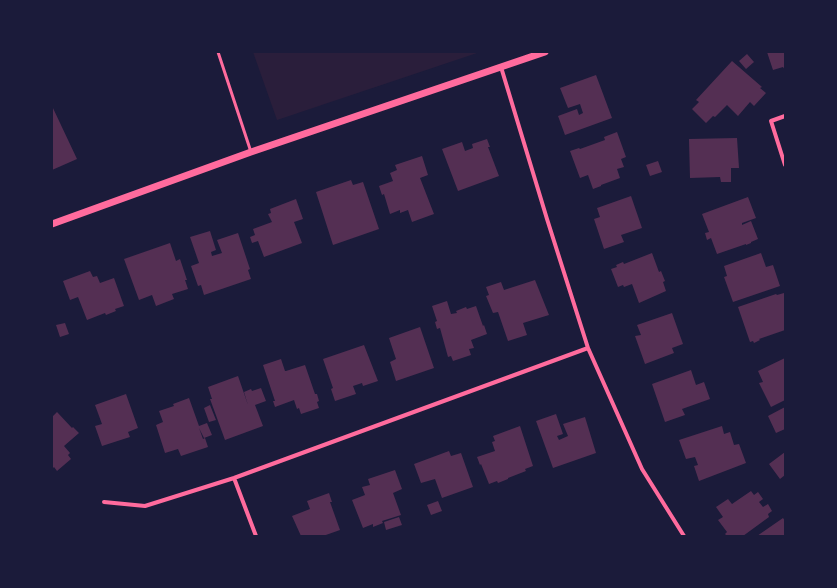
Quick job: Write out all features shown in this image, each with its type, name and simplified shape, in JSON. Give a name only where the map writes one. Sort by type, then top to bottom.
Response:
[{"type":"street","points":[[52,224],[251,152],[545,52]]},
{"type":"street","points":[[502,67],[547,219],[588,348],[642,469],[684,536]]},
{"type":"street","points":[[785,116],[771,121],[785,165]]},
{"type":"street","points":[[104,502],[145,506],[234,478],[588,348]]},
{"type":"street","points":[[234,478],[256,536]]},
{"type":"lane","points":[[218,52],[251,152]]},
{"type":"shaded area","points":[[253,52],[480,52],[277,120]]},
{"type":"building","points":[[767,52],[785,52],[785,70],[783,67],[773,70]]},
{"type":"building","points":[[747,54],[754,62],[746,69],[739,61]]},
{"type":"building","points":[[732,61],[762,87],[760,88],[766,93],[754,106],[750,102],[738,116],[727,105],[715,117],[713,116],[706,123],[692,109],[699,102],[696,100]]},
{"type":"building","points":[[596,75],[612,118],[565,135],[558,116],[577,109],[579,115],[583,113],[580,104],[568,108],[560,88]]},
{"type":"building","points":[[52,106],[77,159],[52,170]]},
{"type":"building","points":[[617,132],[626,157],[621,159],[624,167],[617,169],[620,178],[593,189],[588,175],[580,178],[570,151],[605,140],[604,137]]},
{"type":"building","points":[[737,138],[739,168],[731,168],[731,182],[721,182],[720,177],[690,178],[689,139]]},
{"type":"building","points":[[487,139],[490,147],[488,147],[499,176],[458,191],[442,149],[462,142],[465,151],[473,148],[472,144]]},
{"type":"building","points":[[422,156],[428,175],[420,178],[434,214],[412,222],[408,210],[400,213],[400,210],[390,214],[384,194],[382,195],[379,186],[393,181],[390,173],[397,170],[395,165]]},
{"type":"building","points":[[658,161],[662,172],[650,176],[646,165]]},
{"type":"building","points":[[351,180],[353,185],[363,182],[379,229],[333,245],[316,192]]},
{"type":"building","points":[[631,196],[642,228],[621,235],[624,242],[604,249],[594,219],[600,217],[597,208]]},
{"type":"building","points":[[748,197],[756,218],[742,223],[742,225],[751,221],[758,239],[746,245],[717,254],[711,238],[707,240],[705,233],[709,232],[702,214]]},
{"type":"building","points":[[296,199],[303,219],[294,222],[302,243],[264,257],[258,241],[252,243],[250,237],[255,235],[253,229],[272,222],[268,214],[271,213],[270,209]]},
{"type":"building","points":[[210,231],[216,250],[211,252],[212,256],[222,253],[217,240],[238,233],[250,269],[248,270],[251,279],[204,295],[201,285],[198,286],[191,266],[199,263],[190,237]]},
{"type":"building","points":[[170,243],[176,261],[180,259],[187,280],[185,280],[188,289],[172,294],[174,299],[156,306],[152,295],[139,300],[124,259]]},
{"type":"building","points":[[652,253],[659,272],[661,271],[665,281],[663,282],[666,291],[639,303],[632,284],[624,287],[623,285],[618,287],[611,269],[617,267],[616,265],[623,262],[624,264]]},
{"type":"building","points":[[761,253],[766,267],[773,265],[780,286],[733,302],[724,277],[727,276],[724,266]]},
{"type":"building","points":[[90,271],[93,277],[97,276],[100,283],[114,278],[124,306],[115,309],[116,311],[106,315],[105,313],[87,320],[78,297],[70,300],[63,281]]},
{"type":"building","points":[[535,280],[549,315],[523,323],[527,335],[508,341],[498,312],[493,313],[486,296],[489,295],[486,287],[501,282],[504,290]]},
{"type":"building","points":[[784,293],[785,330],[759,339],[760,340],[754,343],[753,341],[750,342],[738,307],[776,294]]},
{"type":"building","points":[[447,301],[451,314],[457,313],[456,311],[466,307],[467,309],[476,306],[487,334],[471,340],[474,348],[469,349],[471,355],[453,361],[451,356],[448,357],[440,328],[437,329],[435,322],[437,321],[432,306]]},
{"type":"building","points":[[672,313],[683,344],[672,348],[674,353],[645,364],[635,336],[641,335],[637,325]]},
{"type":"building","points":[[65,323],[69,334],[60,337],[56,325]]},
{"type":"building","points":[[420,327],[434,368],[396,381],[390,362],[396,359],[389,338]]},
{"type":"building","points":[[364,345],[378,381],[363,386],[362,383],[353,386],[356,394],[335,401],[331,389],[333,388],[323,359]]},
{"type":"building","points":[[785,358],[785,400],[771,407],[759,383],[763,382],[758,371]]},
{"type":"building","points":[[281,359],[285,371],[305,365],[315,394],[317,394],[319,408],[301,414],[299,408],[297,409],[294,400],[275,407],[273,401],[275,401],[263,365]]},
{"type":"building","points":[[691,370],[696,385],[704,382],[710,399],[682,409],[685,415],[665,422],[652,384]]},
{"type":"building","points":[[238,376],[248,405],[244,392],[251,389],[252,391],[261,388],[266,401],[255,405],[263,426],[225,440],[210,399],[212,399],[208,387]]},
{"type":"building","points":[[126,394],[138,428],[128,432],[130,437],[102,446],[95,426],[102,424],[95,405]]},
{"type":"building","points":[[189,398],[199,426],[207,423],[212,435],[204,438],[199,428],[208,447],[181,456],[178,449],[165,453],[156,425],[163,422],[159,411],[174,406],[173,404]]},
{"type":"building","points":[[210,405],[216,420],[209,422],[204,408]]},
{"type":"building","points":[[785,407],[785,429],[776,433],[768,416]]},
{"type":"building","points":[[57,412],[72,428],[73,427],[79,433],[64,446],[70,453],[68,455],[71,459],[57,471],[54,467],[52,469],[52,417]]},
{"type":"building","points":[[556,414],[563,434],[557,436],[559,440],[568,436],[563,424],[585,417],[596,453],[553,468],[536,421]]},
{"type":"building","points":[[520,426],[533,466],[525,469],[526,471],[508,479],[498,483],[497,481],[489,484],[477,457],[495,451],[492,442],[495,441],[493,436]]},
{"type":"building","points":[[722,426],[724,434],[730,432],[734,445],[739,444],[746,463],[699,481],[694,466],[698,465],[695,457],[686,459],[679,440]]},
{"type":"building","points":[[449,451],[451,456],[461,453],[473,487],[442,498],[435,479],[421,483],[414,464]]},
{"type":"building","points":[[785,452],[785,475],[780,479],[769,464]]},
{"type":"building","points":[[395,470],[402,489],[393,493],[401,515],[382,521],[383,523],[373,527],[373,524],[363,528],[352,500],[365,495],[362,487],[370,485],[368,479]]},
{"type":"building","points":[[751,491],[754,495],[758,492],[763,499],[759,502],[763,507],[768,504],[772,511],[768,514],[769,517],[743,536],[727,536],[725,534],[727,532],[718,520],[723,517],[716,507],[728,499],[732,504]]},
{"type":"building","points":[[329,493],[332,502],[330,502],[340,530],[323,536],[301,536],[292,516],[310,509],[307,501]]},
{"type":"building","points":[[438,501],[442,511],[431,515],[427,505]]},
{"type":"building","points":[[399,517],[402,525],[386,530],[384,522]]},
{"type":"building","points":[[783,518],[785,521],[785,536],[757,536]]}]
